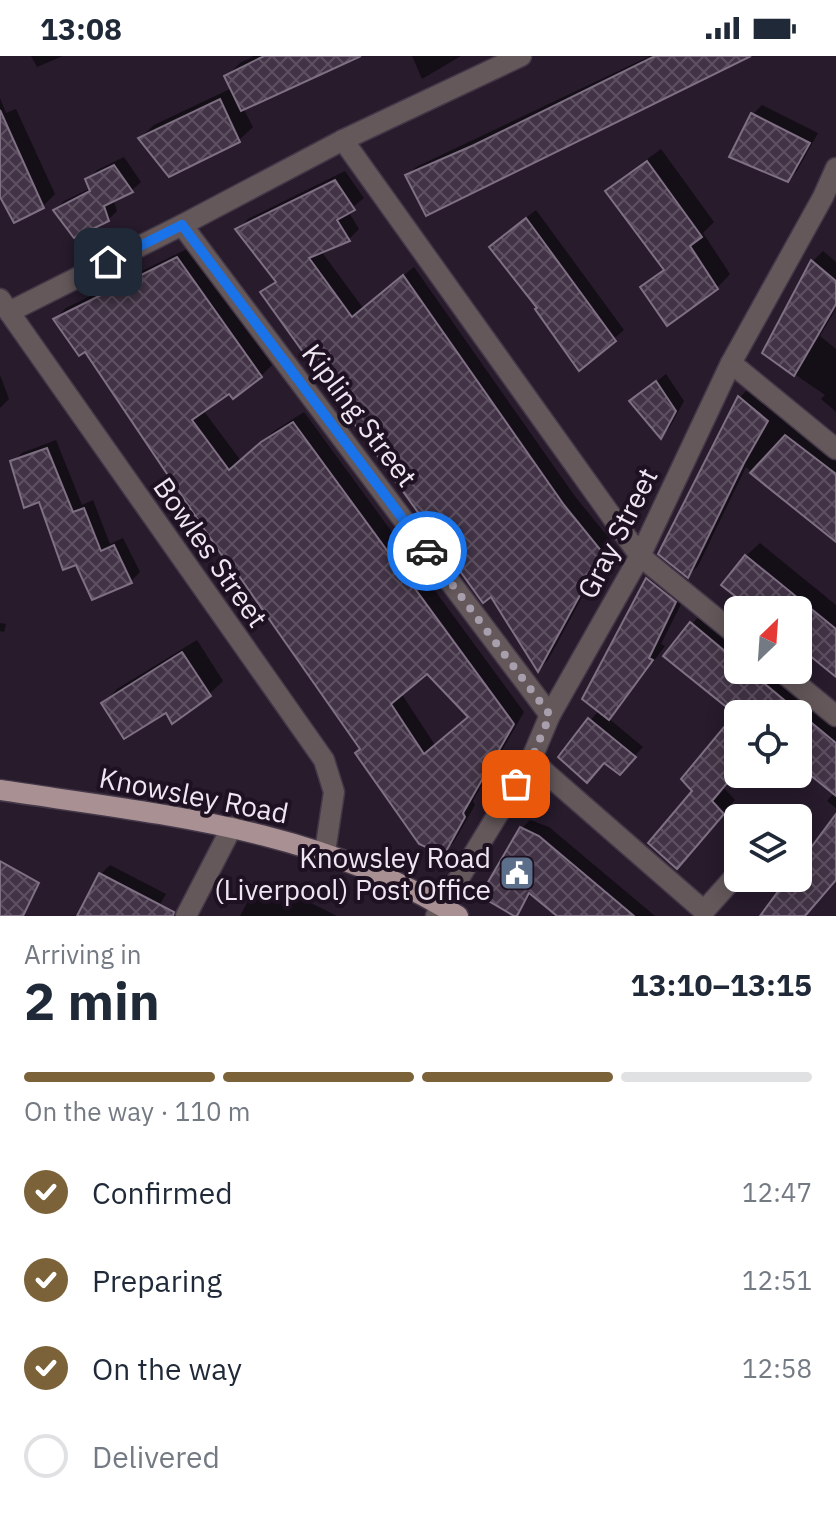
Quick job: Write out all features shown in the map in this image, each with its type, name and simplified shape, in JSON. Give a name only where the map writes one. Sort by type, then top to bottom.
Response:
[{"type":"main road","name":"Knowsley Road","points":[[0,790],[232,827],[325,852],[386,876],[445,913]]},
{"type":"street","points":[[4,305],[182,225],[343,140],[519,56]]},
{"type":"street","points":[[343,140],[640,556],[724,625]]},
{"type":"street","name":"Gray Street","points":[[445,913],[531,760],[550,715],[640,556],[731,363],[830,202],[836,168]]},
{"type":"street","name":"Kipling Street","points":[[182,225],[550,715]]},
{"type":"street","name":"Bowles Street","points":[[4,305],[324,760],[334,792],[325,852]]},
{"type":"street","points":[[731,363],[836,449]]},
{"type":"street","points":[[797,684],[836,716]]},
{"type":"street","points":[[531,760],[704,911],[724,889]]},
{"type":"street","points":[[186,916],[232,827]]},
{"type":"building","points":[[264,56],[361,56],[241,111],[224,76]]},
{"type":"building","points":[[655,56],[751,56],[426,216],[405,175],[474,145]]},
{"type":"building","points":[[220,99],[240,142],[169,177],[138,138]]},
{"type":"building","points":[[0,110],[44,208],[14,223],[0,197]]},
{"type":"building","points":[[751,113],[810,143],[788,182],[729,157]]},
{"type":"building","points":[[647,161],[702,237],[690,246],[718,289],[667,326],[640,287],[664,270],[605,191]]},
{"type":"building","points":[[114,165],[133,192],[104,206],[109,221],[74,238],[53,210],[90,191],[85,179]]},
{"type":"building","points":[[335,180],[355,210],[337,220],[350,241],[309,258],[352,317],[403,275],[564,505],[603,553],[538,672],[491,597],[483,603],[260,292],[276,282],[235,229]]},
{"type":"building","points":[[526,218],[616,341],[579,371],[537,308],[489,247]]},
{"type":"building","points":[[177,257],[262,377],[233,399],[229,394],[192,420],[229,470],[261,442],[293,422],[514,724],[463,813],[465,817],[444,855],[419,844],[355,753],[360,749],[223,557],[85,352],[79,356],[53,319]],"holes":[[[427,674],[468,717],[424,754],[391,704]]]},
{"type":"building","points":[[811,260],[836,281],[836,304],[794,376],[762,353]]},
{"type":"building","points":[[656,381],[676,411],[661,439],[629,401]]},
{"type":"building","points":[[738,396],[768,421],[688,578],[658,554]]},
{"type":"building","points":[[785,435],[836,474],[836,542],[750,473]]},
{"type":"building","points":[[47,448],[73,512],[84,508],[101,551],[114,545],[132,583],[92,600],[76,565],[63,570],[39,502],[24,508],[10,461]]},
{"type":"building","points":[[745,555],[795,596],[735,596],[721,585]]},
{"type":"building","points":[[646,578],[676,602],[649,658],[653,660],[609,720],[582,699]]},
{"type":"building","points":[[812,609],[836,629],[836,677],[812,657]]},
{"type":"building","points":[[690,622],[724,650],[724,684],[765,684],[784,700],[724,700],[724,705],[663,656]]},
{"type":"building","points":[[182,652],[211,696],[172,724],[166,713],[124,739],[101,703]]},
{"type":"building","points":[[588,718],[636,757],[620,775],[604,763],[587,783],[558,757]]},
{"type":"building","points":[[812,723],[836,743],[836,796],[812,776]]},
{"type":"building","points":[[724,727],[724,787],[712,801],[724,814],[677,869],[648,843],[692,791],[681,779]]},
{"type":"building","points":[[836,814],[836,880],[805,916],[760,916],[778,892],[812,892],[812,846]]},
{"type":"building","points":[[520,827],[539,836],[634,916],[557,916],[529,893],[517,916],[514,916],[480,896]]},
{"type":"building","points":[[0,861],[39,883],[23,916],[0,916]]},
{"type":"building","points":[[99,873],[174,912],[173,916],[77,916]]},
{"type":"way so far","points":[[427,551],[550,715],[531,760],[516,784]]},
{"type":"place","name":"Knowsley Road (Liverpool) Post Office","points":[[517,873]]},
{"type":"route","points":[[108,262],[182,225],[427,551]]}]
